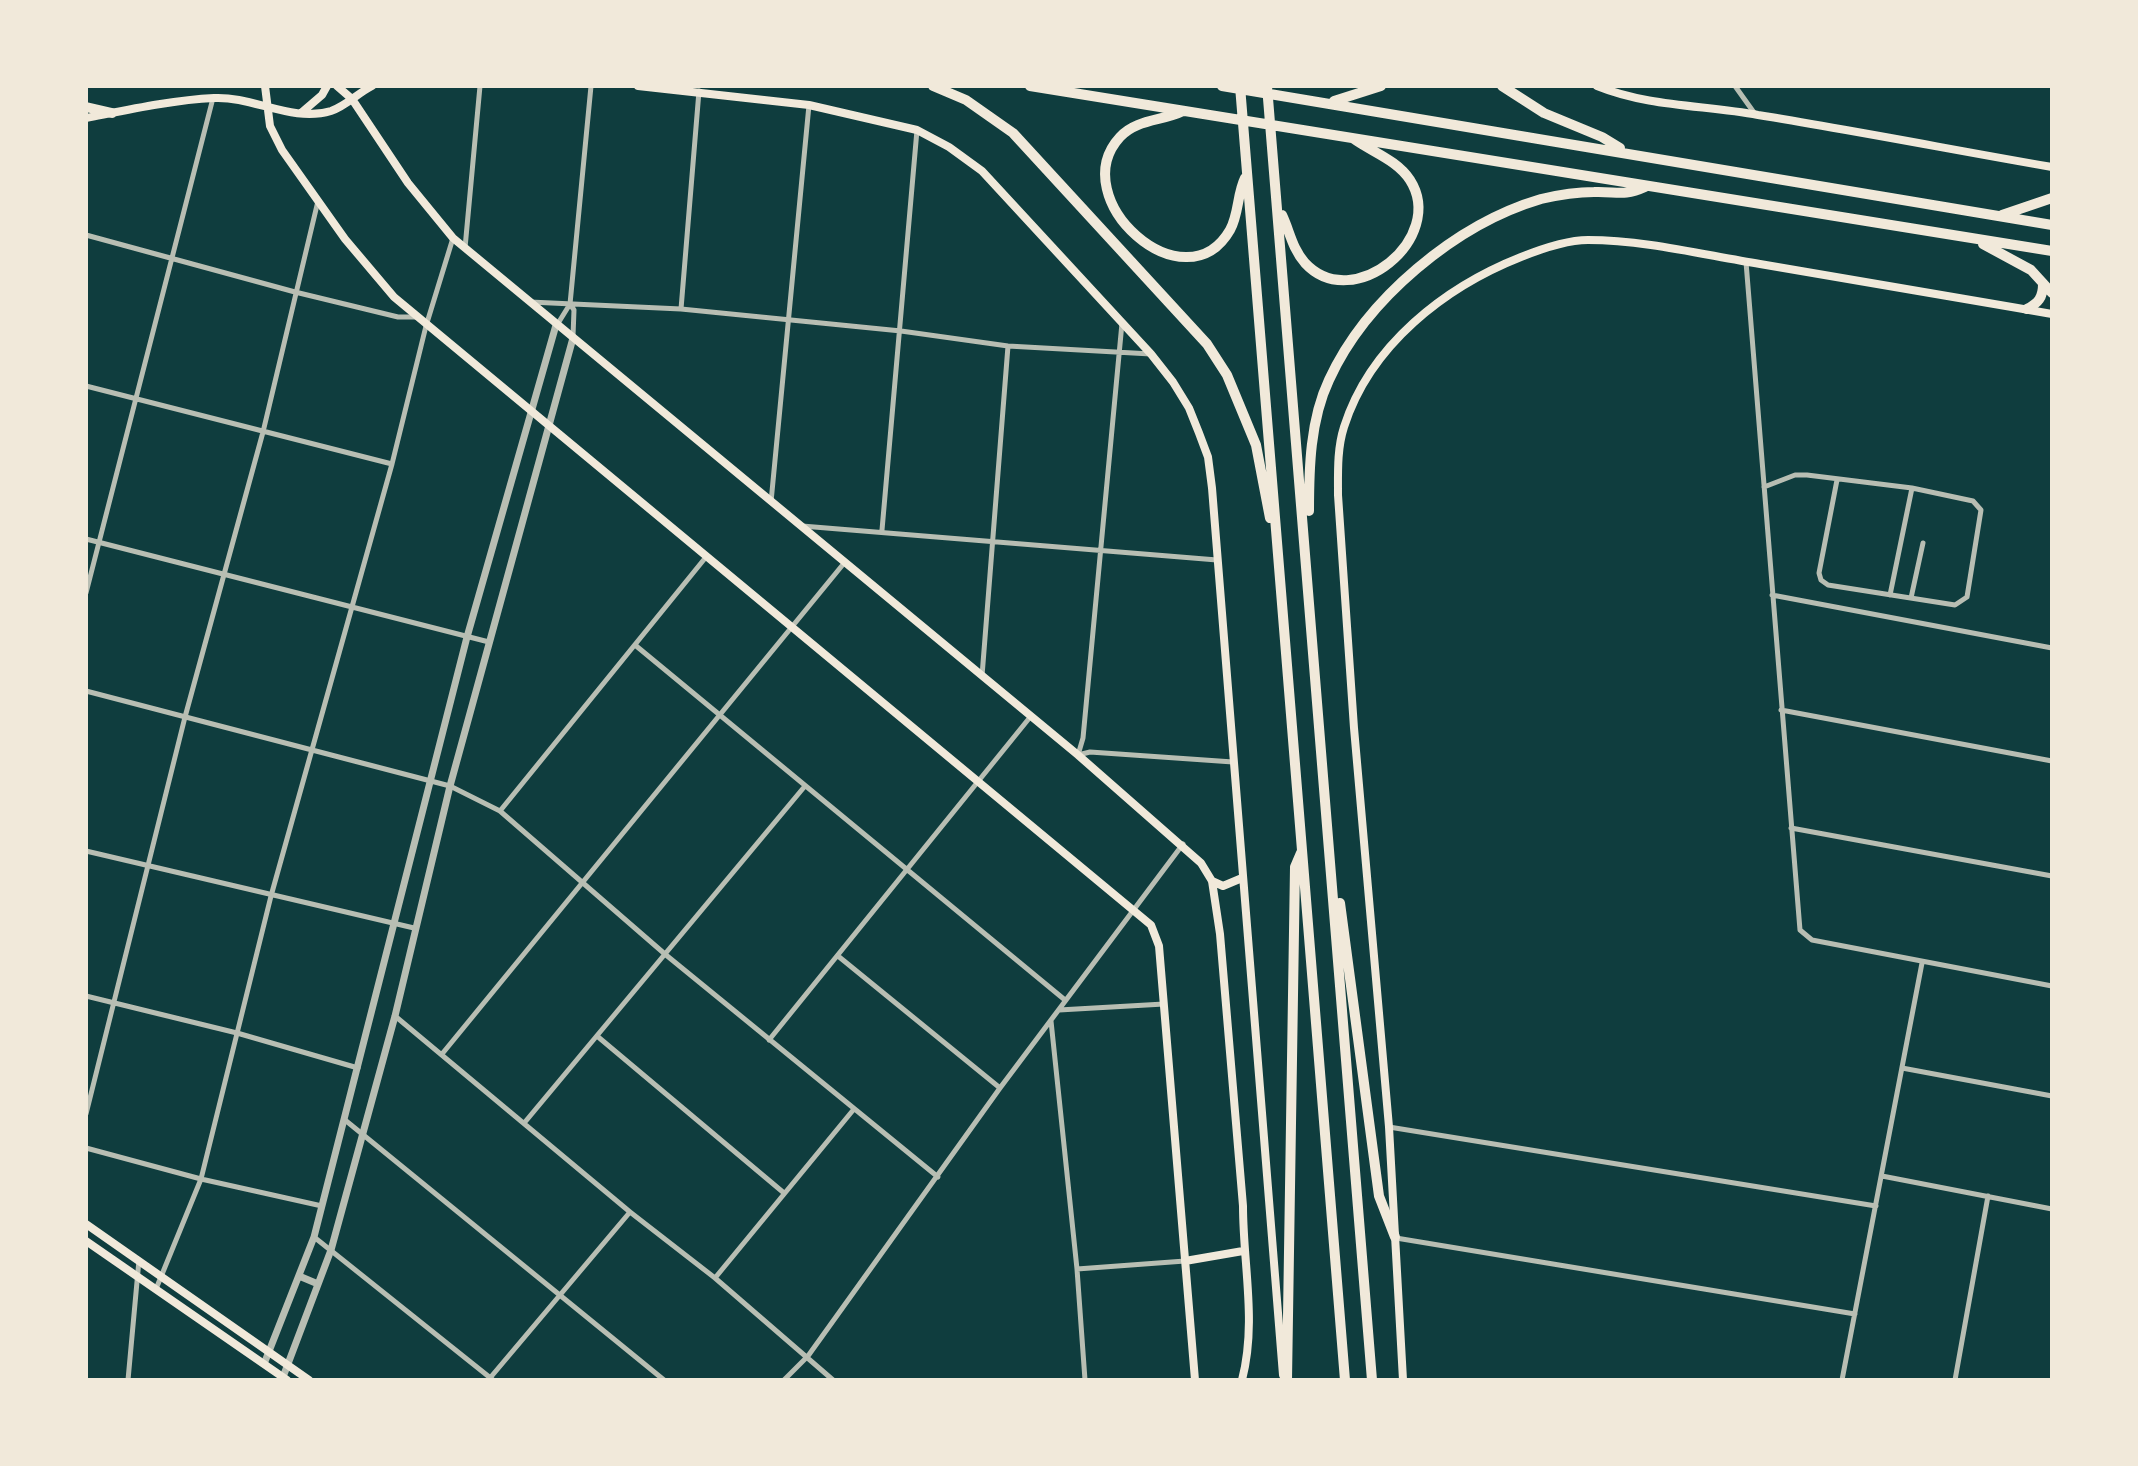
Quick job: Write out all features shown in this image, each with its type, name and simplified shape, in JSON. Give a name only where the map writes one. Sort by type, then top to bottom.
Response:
[{"type":"highway","points":[[933,86],[966,100],[1020,140],[1207,344],[1227,375],[1256,444],[1265,506],[1274,530]]},
{"type":"highway","points":[[1030,86],[2052,251]]},
{"type":"highway","points":[[1222,86],[1626,151],[2052,225]]},
{"type":"highway","points":[[1240,86],[1345,1380]]},
{"type":"highway","points":[[1267,86],[1372,1380]]},
{"type":"highway","points":[[1329,103],[1381,86]]},
{"type":"highway","points":[[1502,86],[1544,113],[1602,137],[1626,151]]},
{"type":"highway","points":[[86,107],[112,113]]},
{"type":"highway","points":[[1183,111],[1167,119],[1132,128],[1110,152],[1105,186],[1109,202],[1120,218],[1149,247],[1167,255],[1185,258],[1202,254],[1217,244],[1230,230],[1246,176]]},
{"type":"highway","points":[[1278,204],[1297,252],[1320,275],[1337,281],[1367,277],[1405,247],[1418,222],[1419,208],[1413,186],[1399,167],[1352,137]]},
{"type":"highway","points":[[1304,534],[1309,513],[1309,481],[1317,417],[1328,381],[1365,322],[1392,293],[1462,234],[1515,208],[1571,193],[1597,191],[1628,195],[1645,187]]},
{"type":"highway","points":[[2000,216],[2052,198]]},
{"type":"highway","points":[[1974,239],[2031,271],[2052,293]]},
{"type":"highway","points":[[2027,309],[2038,303],[2043,294],[2043,284]]},
{"type":"highway","points":[[1285,1380],[1295,867],[1302,851]]},
{"type":"highway","points":[[1334,889],[1342,907],[1379,1196],[1395,1237]]},
{"type":"main road","points":[[265,86],[266,105],[275,137],[364,262],[416,317],[706,557],[793,625],[1134,908],[1151,925],[1159,946],[1195,1380]]},
{"type":"main road","points":[[301,113],[322,95],[327,86]]},
{"type":"main road","points":[[337,86],[352,99],[408,183],[453,238],[1078,755],[1183,844],[1201,863],[1212,881],[1229,1029],[1243,1206],[1243,1251],[1251,1313],[1242,1380]]},
{"type":"main road","points":[[86,118],[214,98],[236,99],[301,113],[333,110],[372,86]]},
{"type":"main road","points":[[638,86],[808,105],[917,130],[982,171],[1151,354],[1189,408],[1208,457],[1285,1380]]},
{"type":"main road","points":[[1597,86],[1671,106],[1755,114],[2052,167]]},
{"type":"main road","points":[[1404,1380],[1389,1127],[1354,728],[1338,462],[1343,429],[1353,402],[1378,362],[1416,320],[1449,293],[1496,267],[1539,250],[1586,240],[1667,248],[2052,314]]},
{"type":"main road","points":[[1212,881],[1223,886],[1242,878]]},
{"type":"main road","points":[[86,1224],[309,1380]]},
{"type":"main road","points":[[86,1241],[284,1379]]},
{"type":"main road","points":[[1185,1261],[1243,1251]]},
{"type":"street","points":[[465,248],[480,86]]},
{"type":"street","points":[[264,1364],[314,1237],[467,637],[556,325],[570,304],[591,86]]},
{"type":"street","points":[[1735,86],[1755,114]]},
{"type":"street","points":[[681,309],[699,91]]},
{"type":"street","points":[[86,593],[214,98]]},
{"type":"street","points":[[771,502],[808,105]]},
{"type":"street","points":[[882,530],[917,130]]},
{"type":"street","points":[[86,1114],[184,717],[226,574],[318,201]]},
{"type":"street","points":[[86,235],[171,256],[295,292],[398,317],[416,317]]},
{"type":"street","points":[[156,1289],[201,1179],[271,895],[392,464],[426,326],[453,238]]},
{"type":"street","points":[[1746,262],[1799,925],[1802,935],[1812,940],[1922,963],[2052,986]]},
{"type":"street","points":[[529,302],[681,309],[901,331],[1008,346],[1151,354]]},
{"type":"street","points":[[284,1379],[285,1364],[331,1250],[395,1016],[450,786],[573,338],[574,310],[570,304]]},
{"type":"street","points":[[1078,755],[1083,738],[1122,323]]},
{"type":"street","points":[[982,676],[1008,346]]},
{"type":"street","points":[[86,386],[392,464]]},
{"type":"street","points":[[1764,487],[1795,475],[1912,488],[1973,501],[1981,510],[1967,597],[1955,605],[1828,585],[1821,580],[1819,573],[1837,480]]},
{"type":"street","points":[[1889,595],[1912,488]]},
{"type":"street","points":[[801,526],[882,530],[1217,560]]},
{"type":"street","points":[[86,539],[488,642]]},
{"type":"street","points":[[1911,598],[1923,543]]},
{"type":"street","points":[[500,811],[706,557]]},
{"type":"street","points":[[442,1054],[580,882],[845,562]]},
{"type":"street","points":[[1772,595],[2052,648]]},
{"type":"street","points":[[635,645],[1065,1000]]},
{"type":"street","points":[[86,691],[450,786],[500,811],[666,955],[937,1177]]},
{"type":"street","points":[[1782,710],[2052,761]]},
{"type":"street","points":[[769,1040],[909,871],[1031,716]]},
{"type":"street","points":[[1078,755],[1090,752],[1233,762]]},
{"type":"street","points":[[525,1122],[804,786]]},
{"type":"street","points":[[1791,828],[2052,876]]},
{"type":"street","points":[[784,1380],[808,1356],[1000,1088],[1183,844]]},
{"type":"street","points":[[86,851],[414,928]]},
{"type":"street","points":[[838,956],[1000,1088]]},
{"type":"street","points":[[1842,1380],[1922,963]]},
{"type":"street","points":[[86,996],[237,1033],[358,1068]]},
{"type":"street","points":[[1058,1010],[1164,1003]]},
{"type":"street","points":[[395,1016],[630,1212],[715,1278],[833,1380]]},
{"type":"street","points":[[1051,1020],[1077,1269],[1085,1380]]},
{"type":"street","points":[[597,1036],[784,1194]]},
{"type":"street","points":[[1902,1068],[2052,1096]]},
{"type":"street","points":[[715,1278],[853,1109]]},
{"type":"street","points":[[345,1120],[664,1380]]},
{"type":"street","points":[[1389,1127],[1875,1206]]},
{"type":"street","points":[[86,1148],[201,1179],[322,1206]]},
{"type":"street","points":[[1882,1176],[2052,1209]]},
{"type":"street","points":[[1955,1380],[1988,1196]]},
{"type":"street","points":[[314,1237],[492,1379],[560,1293],[630,1212]]},
{"type":"street","points":[[1395,1237],[1855,1314]]},
{"type":"street","points":[[128,1380],[139,1260]]},
{"type":"street","points":[[1077,1269],[1185,1261]]},
{"type":"street","points":[[299,1276],[318,1284]]}]
